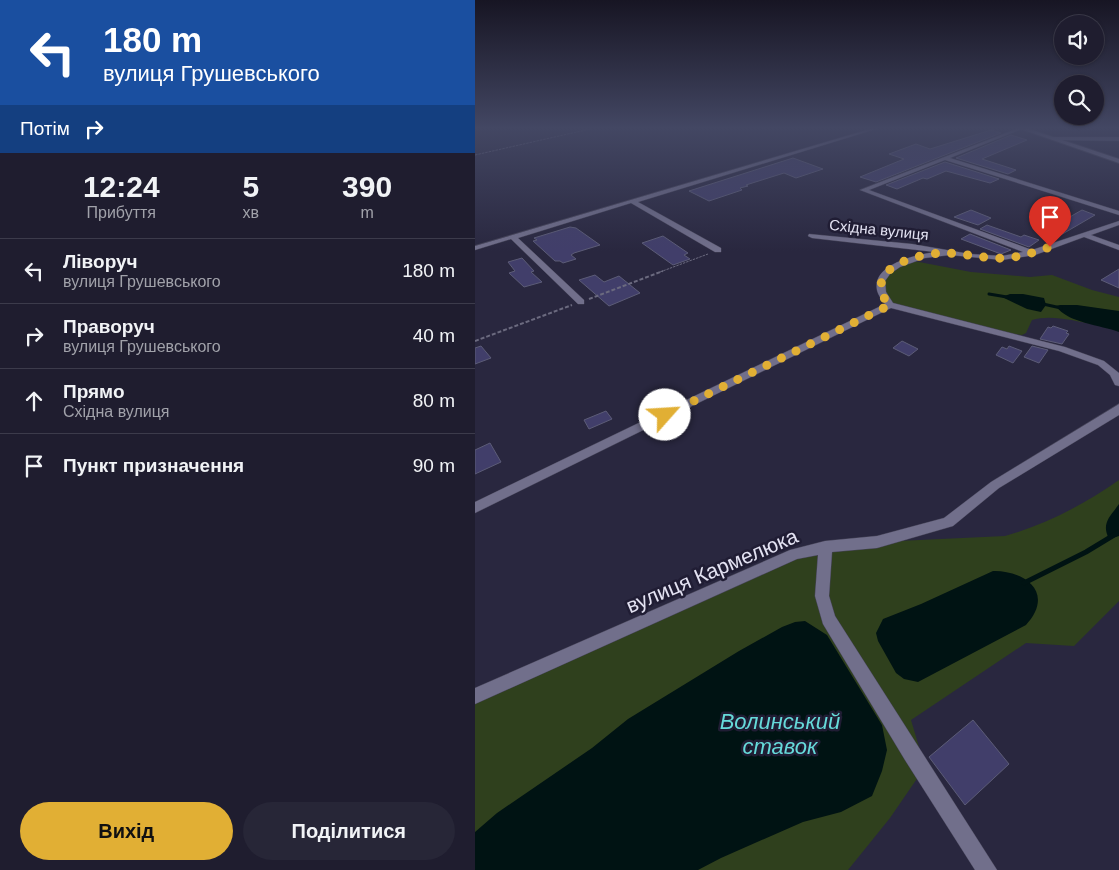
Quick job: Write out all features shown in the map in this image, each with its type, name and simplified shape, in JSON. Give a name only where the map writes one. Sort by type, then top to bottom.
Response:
[{"type":"street","points":[[475,248],[738,170]]},
{"type":"street","name":"Східна вулиця","points":[[914,170],[863,190],[1032,253]]},
{"type":"street","points":[[981,170],[1119,212]]},
{"type":"street","points":[[632,201],[718,250]]},
{"type":"street","name":"Східна вулиця","points":[[812,236],[912,246],[948,253],[995,258],[1016,257],[1032,253],[1119,223]]},
{"type":"street","points":[[1085,235],[1119,248]]},
{"type":"street","points":[[513,236],[581,302]]},
{"type":"street","points":[[948,253],[915,258],[889,270],[882,280],[881,292],[883,298],[890,305],[1070,352],[1101,363],[1114,373],[1119,383]]},
{"type":"street","points":[[475,508],[890,305]]},
{"type":"street","name":"вулиця Кармелюка","points":[[475,696],[795,554],[825,547],[877,542],[948,522],[995,485],[1119,408]]},
{"type":"street","points":[[825,547],[822,596],[828,619],[911,754],[987,870]]},
{"type":"path","points":[[475,340],[718,250]]},
{"type":"green space","points":[[914,261],[971,272],[1030,277],[1052,275],[1092,290],[1119,297],[1119,313],[1069,317],[1094,324],[1063,319],[1039,318],[1032,320],[1026,333],[1022,335],[995,332],[890,305],[881,285],[889,270]]},
{"type":"green space","points":[[1119,480],[1119,601],[1074,646],[1026,643],[911,720],[925,767],[890,818],[848,870],[475,870],[475,696],[795,554],[877,542],[1005,536],[1035,526],[1064,513]]},
{"type":"water","points":[[1010,294],[1023,294],[1044,298],[1046,305],[1041,312],[1027,309],[1002,297]]},
{"type":"water","points":[[1077,305],[1119,311],[1119,332],[1076,320],[1061,312],[1056,306]]},
{"type":"water","points":[[1119,504],[1119,536],[1109,539],[1106,524]]},
{"type":"water","points":[[993,571],[1002,571],[1019,576],[1033,586],[1038,602],[1034,614],[1026,625],[918,682],[904,679],[896,673],[878,641],[876,633],[883,619]]},
{"type":"water","name":"Волинський ставок","points":[[805,621],[827,635],[882,725],[887,750],[882,771],[872,796],[841,812],[803,822],[698,870],[475,870],[475,832],[497,813],[592,748],[628,719],[782,627],[795,622]]},
{"type":"building","points":[[756,170],[821,170],[796,178],[784,173],[746,185],[748,186],[740,188],[742,190],[709,201],[689,191]]},
{"type":"building","points":[[878,170],[908,170],[876,182],[860,177]]},
{"type":"building","points":[[926,170],[969,170],[999,179],[990,183],[946,171],[897,189],[886,185]]},
{"type":"building","points":[[994,170],[1016,170],[1008,174]]},
{"type":"building","points":[[971,210],[991,218],[978,225],[954,217]]},
{"type":"building","points":[[1082,210],[1095,215],[1059,236],[1045,231]]},
{"type":"building","points":[[987,225],[1021,237],[1024,235],[1039,240],[1029,247],[980,229]]},
{"type":"building","points":[[570,227],[576,228],[600,245],[574,253],[571,255],[576,259],[563,263],[555,261],[533,241],[537,240],[534,238]]},
{"type":"building","points":[[970,234],[1011,250],[1001,254],[961,239]]},
{"type":"building","points":[[663,236],[688,253],[684,255],[690,259],[673,265],[642,243]]},
{"type":"building","points":[[522,258],[534,271],[531,272],[542,282],[524,287],[509,273],[515,271],[508,262]]},
{"type":"building","points":[[1119,269],[1119,288],[1101,280]]},
{"type":"building","points":[[595,275],[604,282],[619,276],[640,293],[609,306],[579,280]]},
{"type":"building","points":[[1053,326],[1068,331],[1066,333],[1069,334],[1062,344],[1040,339],[1048,327],[1051,328]]},
{"type":"building","points":[[902,341],[918,349],[909,356],[893,348]]},
{"type":"building","points":[[481,346],[491,358],[475,364],[475,348]]},
{"type":"building","points":[[1009,346],[1022,351],[1013,363],[996,355],[1002,347],[1007,349]]},
{"type":"building","points":[[1032,346],[1048,350],[1039,363],[1024,357]]},
{"type":"building","points":[[606,411],[612,419],[589,429],[584,420]]},
{"type":"building","points":[[490,443],[501,462],[475,474],[475,450]]},
{"type":"building","points":[[973,720],[1009,764],[965,805],[929,757]]},
{"type":"waterway","points":[[989,294],[1007,297]]},
{"type":"waterway","points":[[1043,304],[1061,308]]},
{"type":"waterway","points":[[1024,583],[1086,552],[1119,532]]},
{"type":"route","points":[[665,415],[890,305],[883,298],[881,292],[882,280],[889,270],[906,261],[936,253],[987,258],[1009,258],[1050,247]]}]
